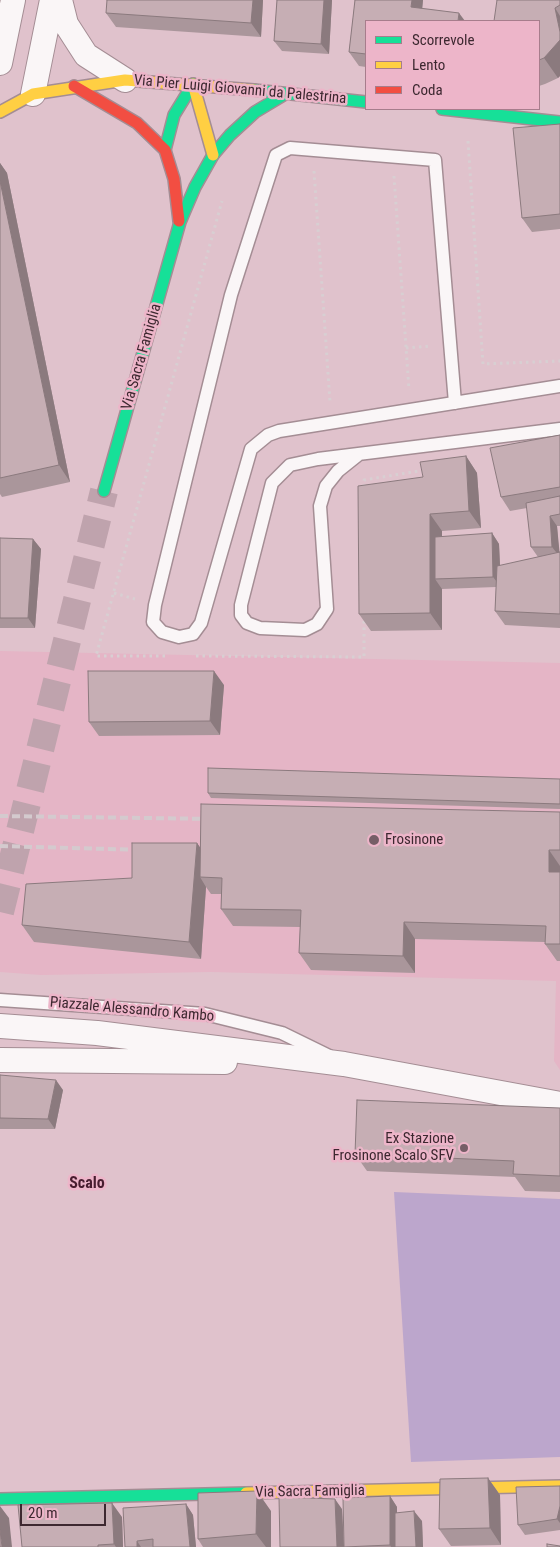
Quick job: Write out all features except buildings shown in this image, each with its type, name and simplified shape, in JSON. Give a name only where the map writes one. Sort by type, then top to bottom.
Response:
[{"type":"street","points":[[0,63],[13,0]]},
{"type":"street","points":[[33,94],[52,0]]},
{"type":"street","points":[[60,0],[66,24],[86,56],[125,80]]},
{"type":"street","name":"Via Pier Luigi Giovanni da Palestrina","points":[[0,112],[33,94],[74,86],[125,80],[193,84],[365,102]]},
{"type":"street","points":[[164,150],[174,115],[193,84]]},
{"type":"street","points":[[193,84],[213,156]]},
{"type":"street","points":[[74,86],[137,123],[164,150],[174,180],[180,222]]},
{"type":"street","name":"Via Sacra Famiglia","points":[[104,491],[180,222],[195,187],[213,156],[230,135],[255,112],[285,94]]},
{"type":"street","points":[[451,110],[560,122]]},
{"type":"street","name":"Piazzale Alessandro Kambo","points":[[0,1026],[97,1033],[344,1064],[560,1104]]},
{"type":"street","name":"Piazzale Alessandro Kambo","points":[[0,1060],[344,1064]]},
{"type":"street","name":"Via Sacra Famiglia","points":[[0,1499],[560,1486]]},
{"type":"lane","points":[[455,403],[434,160],[290,148],[276,155],[231,296],[155,605],[154,622],[162,632],[180,637],[193,634],[201,622],[251,449],[268,435],[280,431],[455,403],[560,386]]},
{"type":"lane","points":[[358,455],[338,471],[326,486],[320,506],[327,609],[317,624],[304,630],[260,628],[247,623],[241,614],[241,605],[272,483],[290,465],[318,459],[560,429]]},
{"type":"lane","name":"Piazzale Alessandro Kambo","points":[[0,1000],[205,1014],[282,1033],[344,1064]]},
{"type":"path","points":[[468,141],[483,364],[560,361]]},
{"type":"path","points":[[313,150],[330,410]]},
{"type":"shaded area","points":[[0,651],[560,663],[560,1070],[554,1061],[556,981],[211,972],[41,975],[0,972]]},
{"type":"shaded area","points":[[394,1192],[560,1199],[560,1457],[411,1462]]},
{"type":"tunnel","points":[[0,912],[104,491]]},
{"type":"railway","points":[[0,816],[215,819]]},
{"type":"railway","points":[[0,846],[145,850]]},
{"type":"traffic: fast","points":[[165,150],[174,115],[193,84]]},
{"type":"traffic: fast","points":[[254,90],[365,102]]},
{"type":"traffic: fast","points":[[104,491],[180,222],[195,187],[213,155],[230,135],[255,112],[285,94]]},
{"type":"traffic: fast","points":[[451,110],[560,122]]},
{"type":"traffic: fast","points":[[0,1499],[246,1493]]},
{"type":"traffic: slow","points":[[0,112],[33,94],[125,80],[254,90]]},
{"type":"traffic: slow","points":[[193,84],[213,155]]},
{"type":"traffic: slow","points":[[246,1493],[560,1486]]},
{"type":"traffic: jam","points":[[74,86],[137,123],[165,150],[174,179],[179,221]]},
{"type":"place","name":"Frosinone","points":[[374,840]]},
{"type":"place","name":"Ex Stazione Frosinone Scalo SFV","points":[[464,1148]]},
{"type":"district","name":"Scalo","points":[[87,1184]]}]
